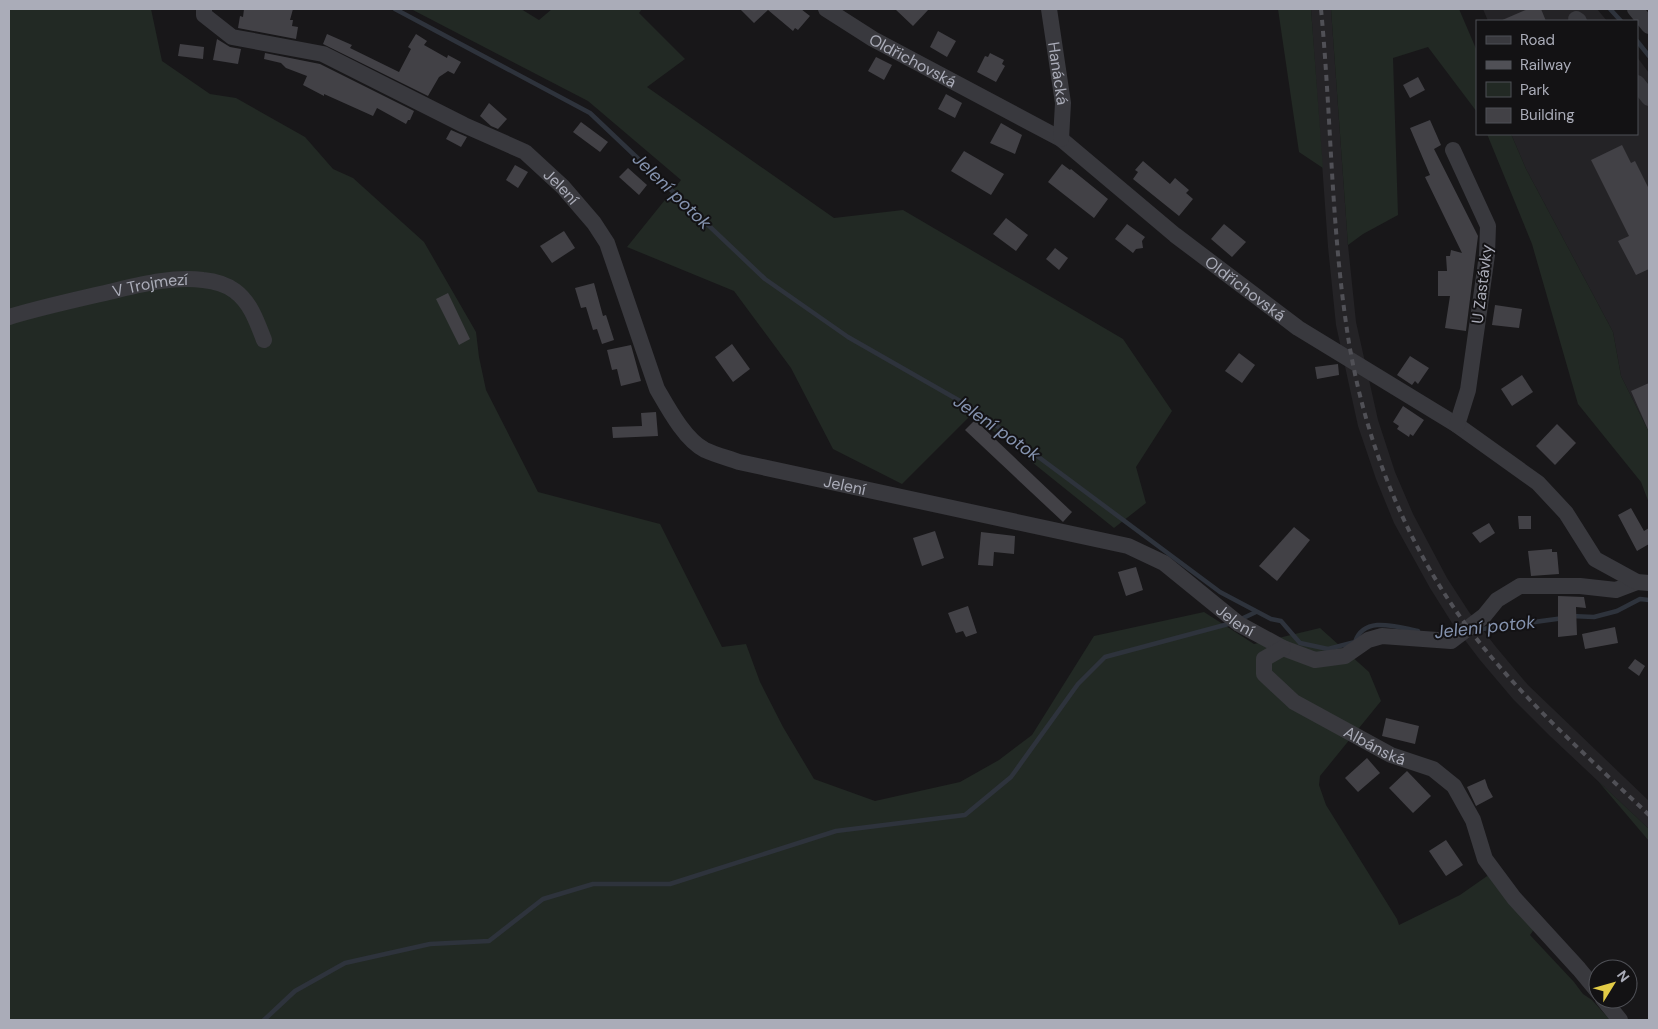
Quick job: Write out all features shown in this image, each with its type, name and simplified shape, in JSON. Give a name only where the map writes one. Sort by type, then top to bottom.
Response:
[{"type":"street","name":"Jelení","points":[[204,9],[204,15],[232,37],[323,54],[525,152],[564,187],[607,242],[657,389],[667,408],[689,437],[704,450],[739,462],[1128,546],[1164,563],[1239,624],[1282,648],[1315,660],[1344,656],[1368,640],[1382,636],[1451,641],[1484,616],[1497,600],[1520,586],[1580,586],[1616,590],[1643,582]]},
{"type":"street","name":"Oldřichovská","points":[[826,9],[873,39],[1061,139],[1175,235],[1298,328],[1457,424],[1538,483],[1566,513],[1595,559],[1643,582]]},
{"type":"street","name":"Hanácká","points":[[1050,9],[1063,103],[1061,139]]},
{"type":"street","points":[[1635,9],[1649,26]]},
{"type":"street","points":[[1638,84],[1649,98]]},
{"type":"street","name":"U Zastávky","points":[[1453,150],[1488,226],[1487,255],[1468,390],[1457,424]]},
{"type":"street","name":"V Trojmezí","points":[[9,317],[128,288],[175,280],[204,280],[222,284],[234,290],[243,298],[253,312],[264,340]]},
{"type":"street","name":"Albánská","points":[[1282,648],[1264,659],[1264,674],[1294,702],[1391,755],[1433,769],[1454,786],[1473,820],[1485,859],[1514,898],[1588,980]]},
{"type":"street","points":[[1612,1009],[1620,1020]]},
{"type":"shaded area","points":[[1311,9],[1331,9],[1348,245],[1356,322],[1378,420],[1395,472],[1413,514],[1447,578],[1469,612],[1528,685],[1649,801],[1649,829],[1513,699],[1480,660],[1452,623],[1430,588],[1394,523],[1376,479],[1358,426],[1336,325],[1328,247]]},
{"type":"shaded area","points":[[1483,9],[1597,9],[1606,20],[1488,20]]},
{"type":"shaded area","points":[[1638,58],[1649,73],[1649,432],[1621,376],[1613,332],[1526,169],[1511,135],[1638,135]]},
{"type":"green space","points":[[9,9],[151,9],[162,61],[210,94],[236,98],[305,137],[333,169],[353,178],[424,242],[476,332],[486,390],[538,492],[660,524],[722,647],[746,644],[760,682],[783,727],[814,779],[875,801],[960,782],[999,760],[1032,735],[1094,636],[1204,612],[1254,644],[1320,628],[1369,672],[1381,701],[1320,776],[1319,785],[1326,805],[1399,925],[1460,895],[1490,874],[1535,928],[1530,935],[1588,997],[1588,1009],[1600,1009],[1610,1020],[9,1020]]},
{"type":"green space","points":[[411,9],[521,9],[539,20],[552,9],[642,9],[639,13],[685,59],[647,87],[834,218],[903,210],[1123,339],[1172,411],[1136,467],[1146,503],[1114,528],[972,414],[902,484],[833,449],[791,368],[734,291],[627,247],[681,180],[588,101]]},
{"type":"green space","points":[[1278,9],[1311,9],[1323,168],[1299,152]]},
{"type":"green space","points":[[1331,9],[1459,9],[1476,49],[1476,111],[1428,47],[1393,58],[1398,215],[1363,234],[1348,245]]},
{"type":"green space","points":[[1487,135],[1511,135],[1526,169],[1613,332],[1621,376],[1649,432],[1649,503],[1641,482],[1578,404],[1532,244]]},
{"type":"green space","points":[[1598,781],[1649,829],[1649,841]]},
{"type":"building","points":[[244,9],[293,9],[290,20],[293,20],[292,26],[298,27],[296,39],[238,28],[240,16],[243,17]]},
{"type":"building","points":[[740,9],[801,9],[810,16],[798,30],[795,28],[793,31],[768,10],[754,23]]},
{"type":"building","points":[[895,9],[929,9],[913,26]]},
{"type":"building","points":[[1528,9],[1541,9],[1546,20],[1502,20]]},
{"type":"building","points":[[938,31],[956,41],[947,57],[930,47]]},
{"type":"building","points":[[327,34],[352,45],[350,48],[399,72],[411,49],[408,47],[416,34],[427,41],[424,45],[447,58],[448,55],[461,62],[454,74],[448,71],[439,77],[428,96],[323,44]]},
{"type":"building","points":[[217,39],[230,47],[241,49],[238,64],[213,60]]},
{"type":"building","points":[[180,44],[204,47],[203,59],[178,56]]},
{"type":"building","points":[[265,53],[320,64],[414,111],[406,124],[377,108],[373,116],[324,94],[324,96],[303,85],[307,76],[286,68],[281,63],[264,59]]},
{"type":"building","points":[[990,53],[1004,60],[1002,64],[1005,66],[996,82],[977,72],[985,56],[988,57]]},
{"type":"building","points":[[876,57],[892,65],[884,80],[868,71]]},
{"type":"building","points":[[1418,77],[1425,90],[1410,98],[1403,85]]},
{"type":"building","points":[[946,94],[962,103],[955,118],[938,109]]},
{"type":"building","points":[[489,103],[507,119],[498,129],[491,126],[480,116]]},
{"type":"building","points":[[1430,120],[1441,145],[1434,149],[1478,236],[1466,331],[1445,328],[1450,296],[1438,296],[1438,271],[1447,271],[1446,256],[1450,256],[1451,250],[1462,253],[1425,177],[1430,175],[1410,128]]},
{"type":"building","points":[[581,122],[608,142],[600,152],[573,132]]},
{"type":"building","points":[[1001,123],[1022,135],[1015,154],[990,143]]},
{"type":"building","points":[[451,130],[467,137],[461,147],[446,139]]},
{"type":"building","points":[[1622,145],[1631,163],[1635,161],[1649,189],[1649,269],[1636,275],[1618,241],[1629,236],[1591,160]]},
{"type":"building","points":[[964,151],[1004,174],[991,195],[951,171]]},
{"type":"building","points":[[1143,161],[1170,184],[1175,178],[1189,190],[1186,193],[1193,199],[1179,216],[1133,179],[1138,172],[1135,170]]},
{"type":"building","points":[[1062,164],[1108,199],[1094,218],[1048,182]]},
{"type":"building","points":[[515,165],[528,172],[518,188],[506,180]]},
{"type":"building","points":[[628,168],[647,185],[639,195],[619,177]]},
{"type":"building","points":[[1006,218],[1028,235],[1016,251],[993,234]]},
{"type":"building","points":[[1127,224],[1145,237],[1142,241],[1143,248],[1136,249],[1133,253],[1115,239]]},
{"type":"building","points":[[1224,224],[1246,242],[1232,257],[1211,239]]},
{"type":"building","points":[[564,231],[575,248],[552,263],[540,246]]},
{"type":"building","points":[[1055,248],[1068,258],[1059,270],[1046,259]]},
{"type":"building","points":[[594,283],[603,316],[606,315],[614,340],[602,344],[597,329],[593,330],[586,307],[581,308],[575,288]]},
{"type":"building","points":[[448,293],[470,339],[459,345],[436,299]]},
{"type":"building","points":[[1495,305],[1522,309],[1519,328],[1492,325]]},
{"type":"building","points":[[732,344],[750,369],[733,382],[715,357]]},
{"type":"building","points":[[631,345],[641,381],[621,386],[617,369],[612,370],[607,350]]},
{"type":"building","points":[[1239,353],[1255,365],[1242,383],[1225,371]]},
{"type":"building","points":[[1410,356],[1429,368],[1418,384],[1415,381],[1412,385],[1397,375]]},
{"type":"building","points":[[1338,364],[1339,375],[1317,379],[1315,367]]},
{"type":"building","points":[[1522,375],[1533,392],[1512,406],[1501,389]]},
{"type":"building","points":[[1649,383],[1649,432],[1631,391]]},
{"type":"building","points":[[1403,406],[1424,420],[1413,436],[1410,434],[1409,437],[1397,429],[1399,426],[1393,422]]},
{"type":"building","points":[[656,412],[658,436],[613,438],[612,427],[642,426],[641,413]]},
{"type":"building","points":[[975,420],[1072,512],[1063,522],[965,430]]},
{"type":"building","points":[[1557,424],[1576,443],[1555,465],[1536,446]]},
{"type":"building","points":[[1631,508],[1644,531],[1649,528],[1649,544],[1637,551],[1618,515]]},
{"type":"building","points":[[1518,516],[1531,516],[1531,529],[1519,529]]},
{"type":"building","points":[[1489,523],[1495,533],[1480,543],[1472,533]]},
{"type":"building","points":[[1294,527],[1310,540],[1277,581],[1259,566]]},
{"type":"building","points":[[935,531],[944,558],[922,566],[913,538]]},
{"type":"building","points":[[981,532],[1015,536],[1014,554],[994,552],[993,566],[978,565]]},
{"type":"building","points":[[1552,549],[1552,552],[1557,552],[1559,574],[1531,576],[1528,551]]},
{"type":"building","points":[[1136,567],[1143,590],[1126,596],[1118,572]]},
{"type":"building","points":[[1558,596],[1584,597],[1586,608],[1576,607],[1577,635],[1558,637]]},
{"type":"building","points":[[968,606],[977,633],[966,637],[963,631],[956,633],[948,613]]},
{"type":"building","points":[[1615,627],[1618,643],[1585,649],[1582,634]]},
{"type":"building","points":[[1635,659],[1645,666],[1639,676],[1628,668]]},
{"type":"building","points":[[1386,718],[1419,726],[1415,744],[1382,736]]},
{"type":"building","points":[[1367,758],[1380,773],[1358,792],[1345,778]]},
{"type":"building","points":[[1407,771],[1431,796],[1413,813],[1389,788]]},
{"type":"building","points":[[1485,779],[1493,797],[1476,806],[1467,787]]},
{"type":"building","points":[[1446,840],[1463,865],[1446,876],[1429,851]]},
{"type":"waterway","name":"Jelení potok","points":[[395,9],[590,113],[765,279],[848,337],[974,409],[1220,592],[1271,619],[1281,621],[1300,643],[1328,649],[1355,642],[1359,634],[1366,628],[1382,625],[1418,631]]},
{"type":"waterway","points":[[1610,9],[1620,20]]},
{"type":"waterway","points":[[1638,42],[1649,56]]},
{"type":"waterway","name":"Jelení potok","points":[[1571,616],[1594,617],[1617,611],[1640,599],[1649,600]]},
{"type":"waterway","points":[[1239,620],[1256,612]]},
{"type":"waterway","name":"Jelení potok","points":[[1475,630],[1564,618]]},
{"type":"waterway","points":[[264,1020],[295,991],[345,963],[430,944],[489,941],[543,899],[593,884],[670,884],[836,831],[965,815],[1011,777],[1078,684],[1105,657],[1232,623]]},
{"type":"railway","points":[[1321,9],[1337,245],[1352,362],[1372,439],[1401,514],[1419,551],[1439,585],[1461,618],[1503,671],[1550,721],[1649,815]]}]
